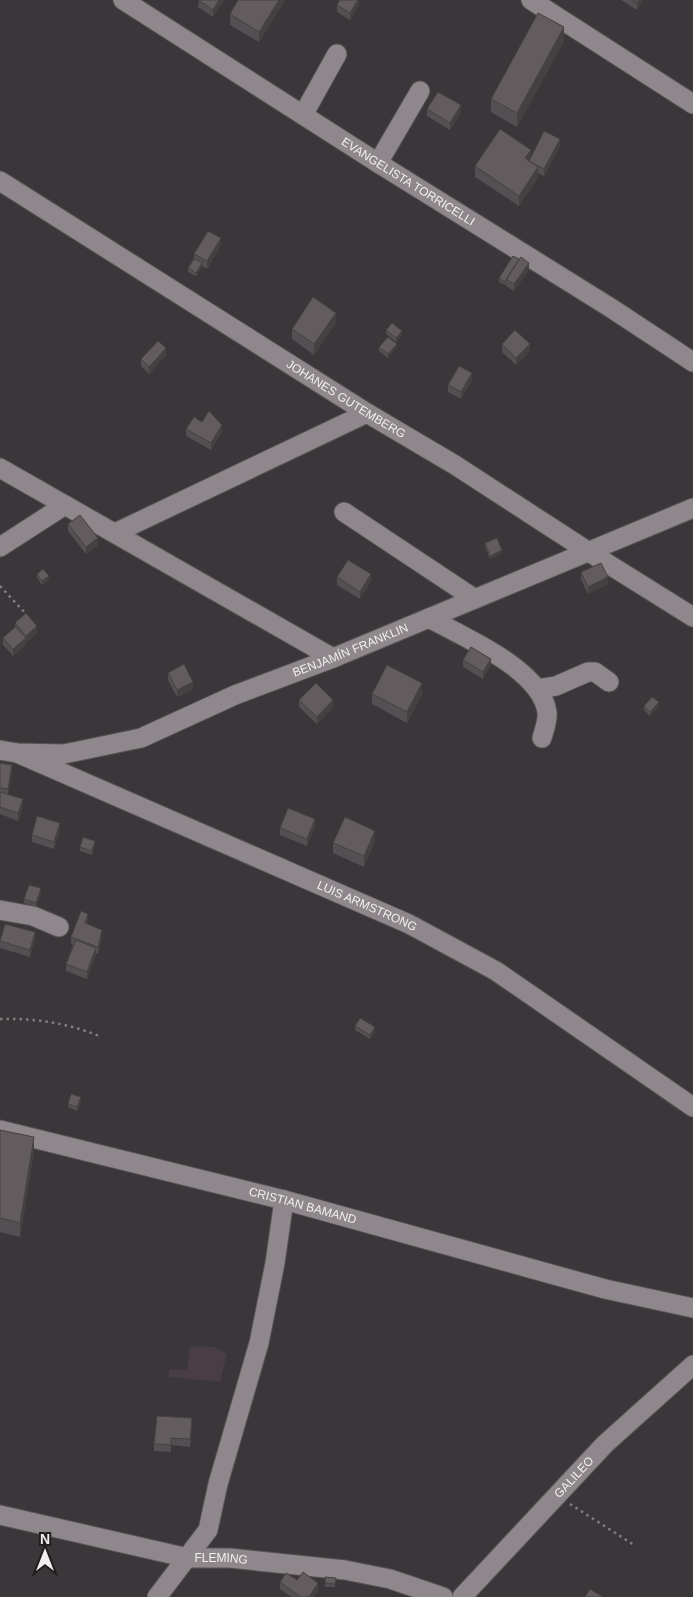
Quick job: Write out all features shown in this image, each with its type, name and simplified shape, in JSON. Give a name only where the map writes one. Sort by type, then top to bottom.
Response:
[{"type":"street","name":"EVANGELISTA TORRICELLI","points":[[123,0],[611,308],[693,362]]},
{"type":"street","points":[[531,0],[693,104]]},
{"type":"street","points":[[303,115],[337,54]]},
{"type":"street","points":[[378,162],[420,91]]},
{"type":"street","name":"JOHANES GUTEMBERG","points":[[0,181],[367,412],[455,465],[693,617]]},
{"type":"street","points":[[115,533],[367,412]]},
{"type":"street","points":[[0,468],[333,658]]},
{"type":"street","points":[[0,547],[64,504]]},
{"type":"street","name":"BENJAMÍN FRANKLIN","points":[[9,751],[64,754],[142,738],[234,695],[333,658],[693,508]]},
{"type":"street","points":[[344,512],[475,599]]},
{"type":"street","points":[[429,618],[504,659],[518,669],[537,689],[547,714],[547,723],[542,738]]},
{"type":"street","points":[[537,689],[556,686],[588,672],[595,672],[609,682]]},
{"type":"street","name":"LUIS ARMSTRONG","points":[[9,751],[409,924],[496,971],[693,1107]]},
{"type":"street","points":[[0,910],[33,916],[59,927]]},
{"type":"street","name":"CRISTIAN BAMAND","points":[[0,1130],[284,1200],[605,1289],[693,1308]]},
{"type":"street","points":[[157,1597],[208,1530],[218,1484],[259,1343],[275,1263],[284,1200]]},
{"type":"street","name":"GALILEO","points":[[462,1597],[605,1444],[693,1364]]},
{"type":"street","name":"FLEMING","points":[[0,1515],[188,1558],[229,1558],[345,1570],[390,1579],[443,1597]]},
{"type":"path","points":[[0,586],[26,614]]},
{"type":"path","points":[[0,1019],[49,1021],[83,1029],[99,1036]]},
{"type":"path","points":[[556,1495],[634,1545]]},
{"type":"shaded area","points":[[190,1346],[214,1347],[227,1354],[220,1382],[169,1377],[169,1370],[187,1369]]},
{"type":"building","points":[[198,0],[219,0],[213,10]]},
{"type":"building","points":[[238,0],[279,0],[259,32],[230,14]]},
{"type":"building","points":[[340,0],[358,0],[350,13],[337,5]]},
{"type":"building","points":[[538,13],[564,27],[517,113],[491,99]]},
{"type":"building","points":[[438,92],[461,105],[450,123],[427,109]]},
{"type":"building","points":[[500,129],[531,150],[525,158],[538,167],[519,196],[475,166]]},
{"type":"building","points":[[544,131],[560,139],[544,169],[529,161]]},
{"type":"building","points":[[208,231],[221,238],[207,261],[194,254]]},
{"type":"building","points":[[513,256],[519,259],[505,282],[499,278]]},
{"type":"building","points":[[521,257],[529,263],[514,284],[506,279]]},
{"type":"building","points":[[194,259],[202,263],[196,273],[188,268]]},
{"type":"building","points":[[313,297],[336,313],[314,344],[292,329]]},
{"type":"building","points":[[392,323],[402,331],[396,338],[386,330]]},
{"type":"building","points":[[515,330],[530,344],[516,358],[502,344]]},
{"type":"building","points":[[388,337],[397,344],[388,354],[379,347]]},
{"type":"building","points":[[158,341],[166,348],[149,367],[141,359]]},
{"type":"building","points":[[459,366],[472,373],[461,392],[448,385]]},
{"type":"building","points":[[209,411],[222,425],[211,443],[186,429],[194,417],[202,422]]},
{"type":"building","points":[[80,515],[98,538],[86,547],[68,524]]},
{"type":"building","points":[[497,538],[502,550],[490,556],[485,543]]},
{"type":"building","points":[[348,560],[371,574],[360,592],[337,577]]},
{"type":"building","points":[[601,563],[608,577],[588,587],[581,572]]},
{"type":"building","points":[[43,569],[49,576],[42,581],[37,574]]},
{"type":"building","points":[[26,613],[37,626],[26,636],[15,623]]},
{"type":"building","points":[[15,627],[26,638],[13,649],[3,638]]},
{"type":"building","points":[[471,647],[491,659],[483,672],[463,660]]},
{"type":"building","points":[[184,664],[193,682],[177,690],[168,673]]},
{"type":"building","points":[[387,665],[422,683],[407,712],[372,694]]},
{"type":"building","points":[[316,683],[333,700],[317,717],[299,700]]},
{"type":"building","points":[[652,697],[659,702],[650,712],[644,706]]},
{"type":"building","points":[[0,763],[12,765],[8,789],[0,788]]},
{"type":"building","points":[[0,792],[23,799],[18,813],[0,807]]},
{"type":"building","points":[[288,808],[315,819],[307,839],[280,828]]},
{"type":"building","points":[[37,816],[60,823],[54,842],[32,835]]},
{"type":"building","points":[[345,817],[375,831],[364,856],[333,843]]},
{"type":"building","points":[[83,837],[95,841],[92,851],[80,847]]},
{"type":"building","points":[[29,885],[41,888],[36,903],[24,899]]},
{"type":"building","points":[[81,911],[88,914],[85,923],[102,930],[98,947],[71,937]]},
{"type":"building","points":[[5,924],[35,932],[30,950],[0,941]]},
{"type":"building","points":[[76,940],[96,948],[87,972],[66,964]]},
{"type":"building","points":[[360,1018],[375,1027],[370,1035],[355,1026]]},
{"type":"building","points":[[71,1094],[81,1097],[77,1107],[68,1104]]},
{"type":"building","points":[[0,1130],[34,1137],[20,1223],[0,1218]]},
{"type":"building","points":[[157,1416],[192,1418],[190,1439],[171,1438],[171,1445],[154,1444]]},
{"type":"building","points":[[303,1572],[318,1583],[309,1597],[301,1597],[280,1582],[286,1573],[297,1580]]},
{"type":"building","points":[[325,1577],[336,1578],[335,1584],[325,1583]]},
{"type":"building","points":[[590,1589],[603,1597],[585,1597]]}]
